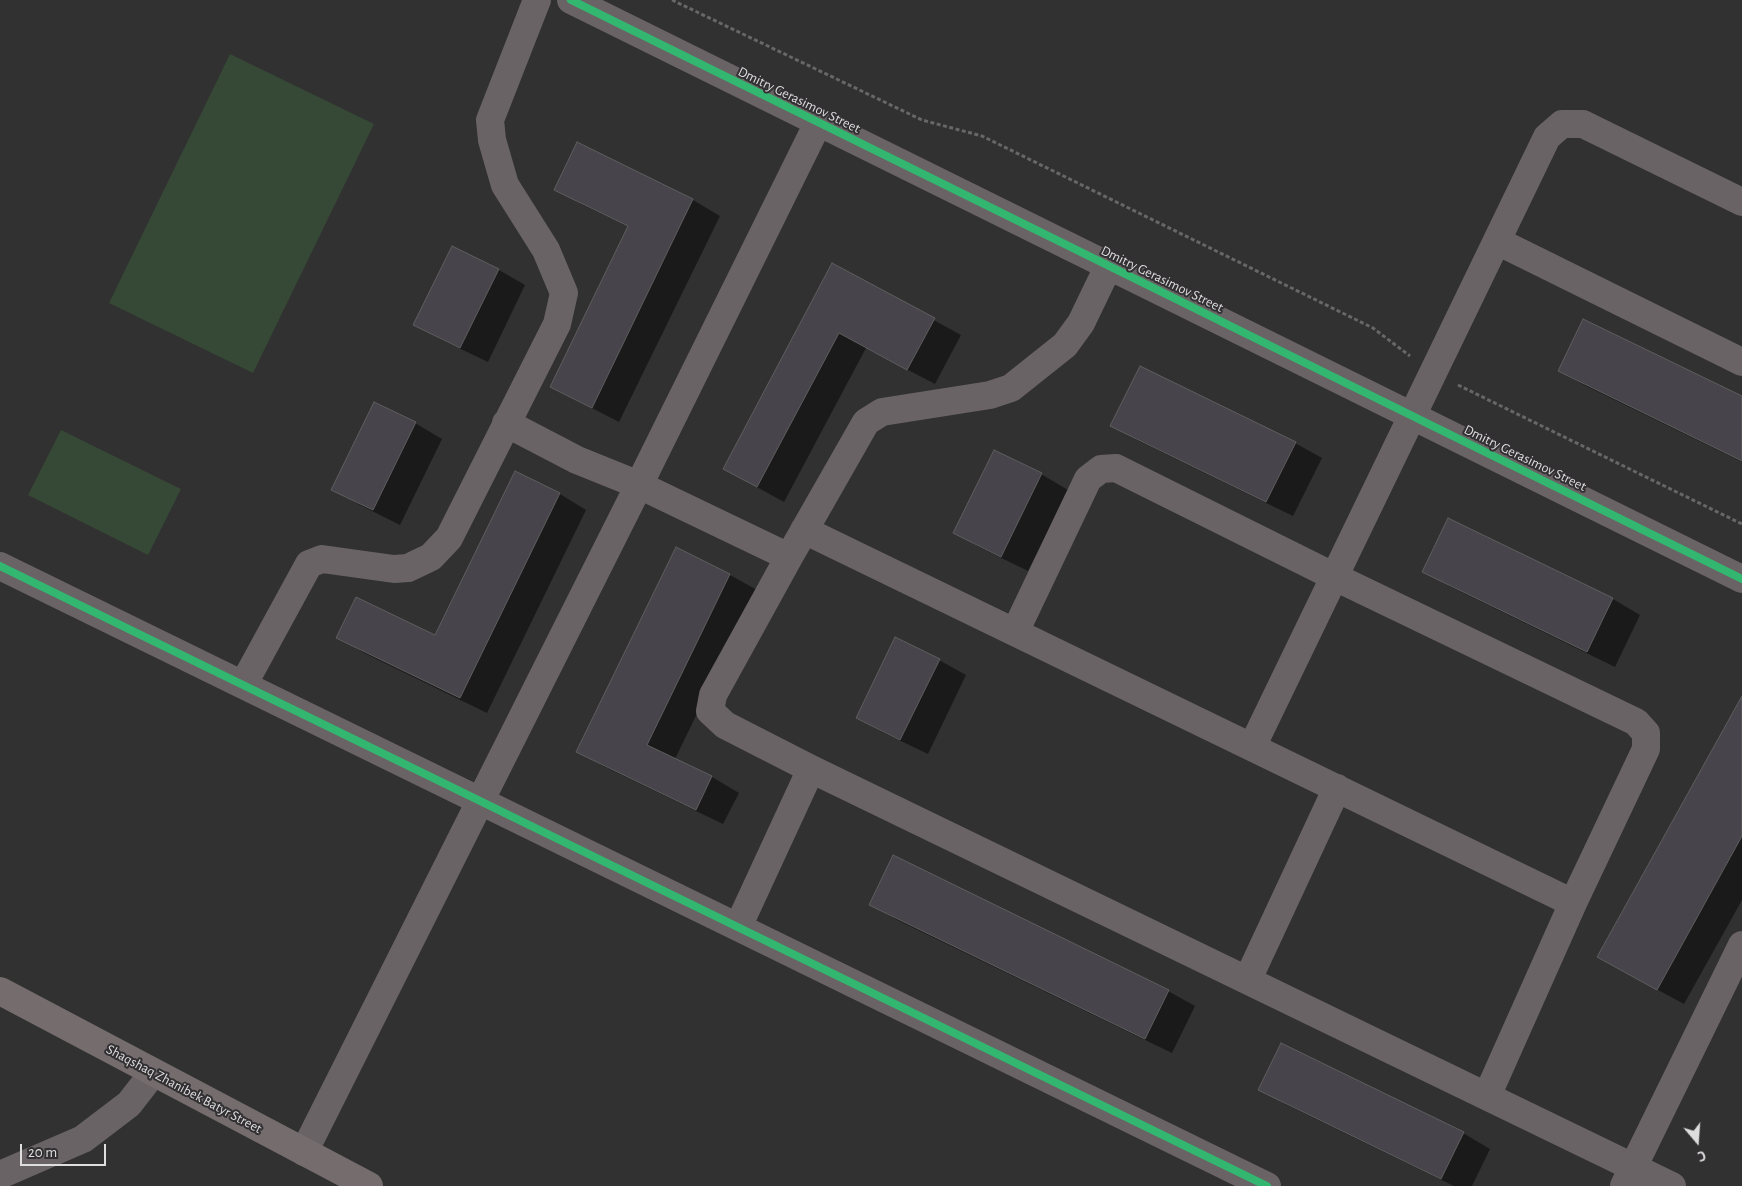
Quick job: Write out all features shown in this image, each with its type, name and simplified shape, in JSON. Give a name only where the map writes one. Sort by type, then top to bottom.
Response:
[{"type":"main road","name":"Shaqshaq Zhanibek Batyr Street","points":[[0,991],[369,1186]]},
{"type":"street","points":[[243,685],[309,564],[322,559],[394,569],[408,568],[431,557],[449,538],[558,324],[564,293],[546,250],[505,184],[492,140],[490,120],[537,0]]},
{"type":"street","name":"Dmitry Gerasimov Street","points":[[571,0],[1742,579]]},
{"type":"street","points":[[304,1152],[639,485],[818,123]]},
{"type":"street","points":[[1252,747],[1547,137],[1562,124],[1583,124],[1742,202]]},
{"type":"street","points":[[1497,241],[1742,362]]},
{"type":"street","points":[[1108,267],[1081,323],[1065,345],[1011,388],[990,395],[882,412],[866,422],[713,695],[710,712],[725,725],[812,769],[1487,1096],[1628,1176],[1672,1186]]},
{"type":"street","points":[[506,423],[577,460],[639,485],[789,557]]},
{"type":"street","points":[[1015,632],[1088,479],[1101,469],[1116,468],[1636,722],[1646,733],[1646,749],[1572,903],[1487,1096]]},
{"type":"street","points":[[804,530],[1572,903]]},
{"type":"street","points":[[0,566],[1267,1186]]},
{"type":"street","points":[[738,927],[812,769]]},
{"type":"street","points":[[1248,979],[1337,788]]},
{"type":"street","points":[[1628,1176],[1742,945]]},
{"type":"street","points":[[0,1175],[83,1140],[129,1104],[153,1072]]},
{"type":"path","points":[[672,0],[922,120],[982,136],[1373,328],[1432,372],[1742,524]]},
{"type":"green space","points":[[230,54],[374,124],[253,373],[109,303]]},
{"type":"green space","points":[[61,430],[181,489],[148,555],[28,495]]},
{"type":"building","points":[[577,142],[693,199],[592,408],[550,387],[628,226],[554,190]]},
{"type":"building","points":[[452,246],[499,269],[460,348],[413,325]]},
{"type":"building","points":[[832,263],[935,318],[907,370],[839,333],[757,487],[723,469]]},
{"type":"building","points":[[1583,319],[1742,396],[1742,461],[1558,371]]},
{"type":"building","points":[[1140,366],[1296,442],[1266,502],[1110,426]]},
{"type":"building","points":[[374,402],[416,422],[373,510],[331,490]]},
{"type":"building","points":[[994,450],[1042,473],[1001,557],[953,533]]},
{"type":"building","points":[[515,471],[560,493],[460,698],[336,638],[356,597],[435,635]]},
{"type":"building","points":[[1448,518],[1613,598],[1587,652],[1422,572]]},
{"type":"building","points":[[676,547],[730,574],[647,745],[712,776],[696,810],[576,752]]},
{"type":"building","points":[[895,637],[940,659],[900,740],[856,718]]},
{"type":"building","points":[[1742,696],[1742,836],[1657,990],[1597,957]]},
{"type":"building","points":[[893,855],[1169,990],[1145,1039],[869,905]]},
{"type":"building","points":[[1281,1043],[1464,1132],[1441,1179],[1258,1090]]},
{"type":"cycle path","points":[[571,0],[1742,579]]},
{"type":"cycle path","points":[[0,566],[1267,1186]]}]
